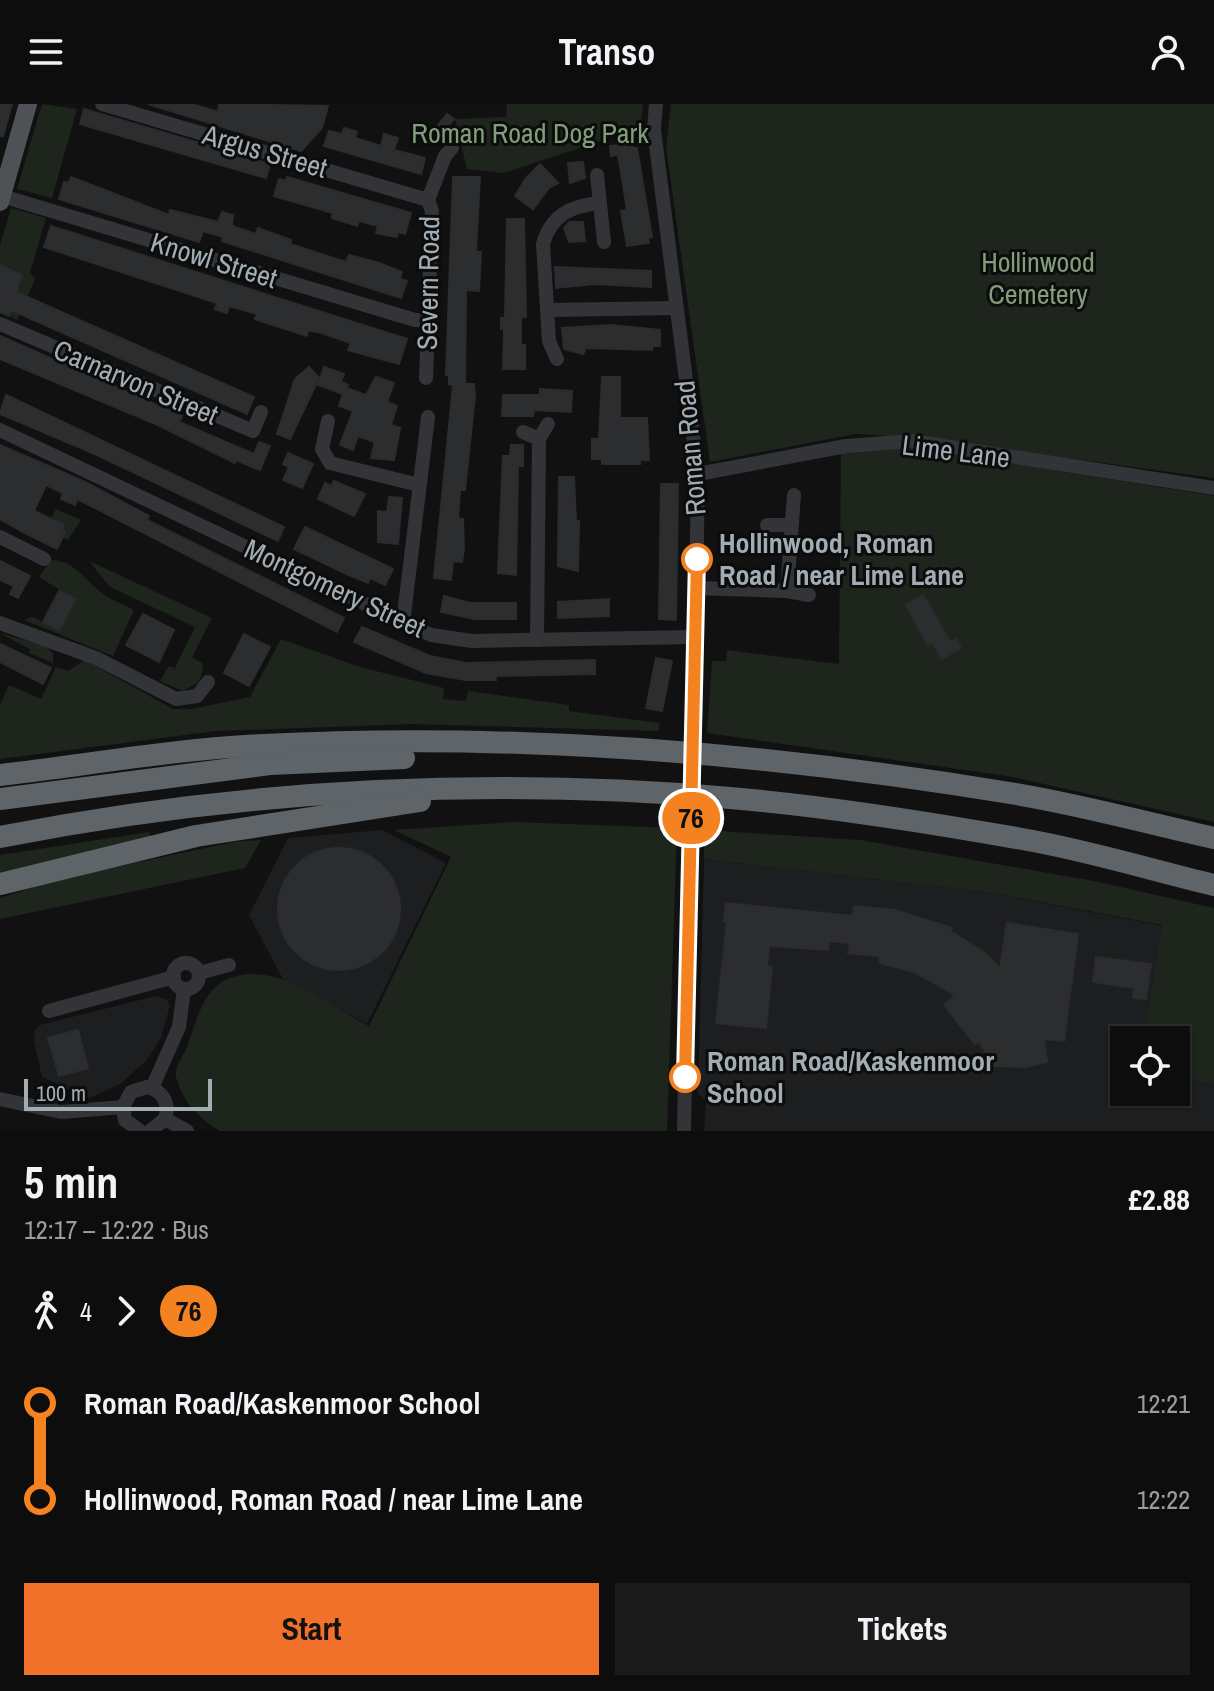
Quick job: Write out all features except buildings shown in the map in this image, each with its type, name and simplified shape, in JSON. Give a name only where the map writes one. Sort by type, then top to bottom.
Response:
[{"type":"highway","points":[[0,775],[262,745],[483,743],[621,749],[840,769],[1019,794],[1214,838]]},
{"type":"highway","points":[[0,799],[270,764],[621,749]]},
{"type":"highway","points":[[0,884],[196,836],[356,813],[484,789]]},
{"type":"highway","points":[[0,837],[104,816],[362,791],[602,790],[731,798],[1025,839],[1214,885]]},
{"type":"main road","points":[[1,199],[28,104]]},
{"type":"street","name":"Argus Street","points":[[102,104],[428,200]]},
{"type":"street","name":"Roman Road","points":[[656,104],[654,130],[698,474],[684,1131]]},
{"type":"street","name":"Severn Road","points":[[426,378],[432,211],[428,200],[445,156],[452,148]]},
{"type":"street","points":[[597,175],[604,242]]},
{"type":"street","name":"Knowl Street","points":[[1,199],[415,320],[428,320]]},
{"type":"street","points":[[557,359],[542,342],[549,310],[542,257],[546,232],[563,213],[599,203]]},
{"type":"street","points":[[549,310],[676,308]]},
{"type":"street","name":"Carnarvon Street","points":[[0,324],[253,431],[261,412]]},
{"type":"street","points":[[403,623],[428,417]]},
{"type":"street","points":[[328,421],[322,449],[330,463],[419,485]]},
{"type":"street","points":[[537,640],[539,439],[548,424]]},
{"type":"street","name":"Montgomery Street","points":[[0,430],[403,623],[448,639],[695,637]]},
{"type":"street","points":[[523,432],[539,439]]},
{"type":"street","name":"Lime Lane","points":[[698,474],[846,446],[912,441],[1214,488]]},
{"type":"street","points":[[787,591],[794,495]]},
{"type":"street","points":[[767,525],[790,525]]},
{"type":"street","points":[[0,537],[44,559]]},
{"type":"street","points":[[696,588],[787,591],[809,595]]},
{"type":"street","points":[[0,623],[72,649],[176,699],[197,696],[208,682]]},
{"type":"street","points":[[65,665],[72,649]]},
{"type":"street","points":[[49,1011],[174,977],[183,964],[194,967],[199,973]]},
{"type":"street","points":[[199,973],[229,965]]},
{"type":"street","points":[[174,977],[177,985],[184,989],[196,985],[199,973]]},
{"type":"street","points":[[152,1088],[179,1027],[184,989]]},
{"type":"street","points":[[140,1131],[125,1120],[123,1107],[131,1092],[152,1088]]},
{"type":"street","points":[[152,1088],[165,1099],[165,1119]]},
{"type":"street","points":[[0,1099],[61,1112],[123,1107]]},
{"type":"street","points":[[150,1131],[165,1119]]},
{"type":"street","points":[[165,1119],[187,1131]]},
{"type":"shaded area","points":[[382,830],[446,863],[367,1024],[283,979],[249,915],[288,838]]},
{"type":"shaded area","points":[[704,859],[993,893],[1214,936],[1214,1131],[704,1131],[706,1101],[698,1093]]},
{"type":"shaded area","points":[[156,996],[166,999],[170,1005],[161,1038],[146,1061],[120,1084],[90,1098],[42,1077],[34,1042],[35,1030],[40,1025]]},
{"type":"green space","points":[[42,104],[77,109],[52,198],[17,189]]},
{"type":"green space","name":"Roman Road Dog Park","points":[[507,104],[643,104],[640,128],[504,173],[467,169],[455,119],[506,117]]},
{"type":"green space","name":"Hollinwood Cemetery","points":[[671,104],[1214,104],[1214,478],[912,437],[855,434],[710,462],[666,147]]},
{"type":"green space","points":[[11,208],[46,218],[30,273],[35,279],[17,320],[9,316],[16,271],[0,265],[0,245]]},
{"type":"green space","points":[[905,446],[1214,496],[1214,822],[1013,777],[707,733],[712,661],[726,661],[727,650],[839,664],[841,452]]},
{"type":"green space","points":[[56,509],[81,520],[68,540],[62,537],[64,525],[59,523],[54,526],[56,521],[51,519]]},
{"type":"green space","points":[[51,560],[72,566],[103,594],[134,610],[113,656],[24,620],[33,617],[59,630],[74,599],[39,577]]},
{"type":"green space","points":[[89,561],[212,618],[192,657],[202,663],[199,682],[183,691],[160,681],[169,666],[175,668],[195,627],[110,587]]},
{"type":"green space","points":[[0,633],[45,646],[53,653],[53,663],[29,653],[30,649]]},
{"type":"green space","points":[[281,639],[360,667],[444,688],[443,699],[466,701],[468,691],[569,705],[569,711],[660,723],[658,731],[412,724],[216,731],[0,759],[0,705],[9,685],[41,699],[56,667],[68,671],[85,660],[173,709],[192,709],[250,697]]},
{"type":"green space","points":[[513,822],[677,828],[667,1131],[220,1131],[192,1108],[179,1086],[176,1070],[204,1003],[218,985],[241,975],[274,977],[307,990],[369,1026],[451,857],[394,830]]},
{"type":"green space","points":[[704,830],[860,840],[1094,881],[1214,908],[1214,1083],[1190,1080],[1190,1026],[1146,1026],[1162,925],[993,893],[704,859]]},
{"type":"green space","points":[[149,832],[150,838],[0,875],[0,855]]},
{"type":"green space","points":[[261,840],[245,868],[0,919],[0,898],[58,879],[234,842]]},
{"type":"bus line","name":"76","points":[[685,1077],[697,559]]},
{"type":"place","name":"Hollinwood, Roman Road / near Lime Lane","points":[[697,559]]},
{"type":"place","name":"Roman Road/Kaskenmoor School","points":[[685,1077]]}]
